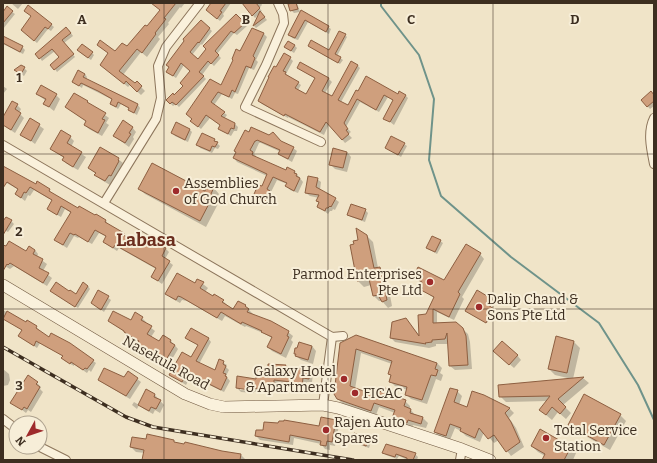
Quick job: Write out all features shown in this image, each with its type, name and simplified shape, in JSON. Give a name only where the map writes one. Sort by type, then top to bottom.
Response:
[{"type":"main road","name":"Nasekula Road","points":[[3,285],[185,394],[199,400],[224,408],[323,405],[338,408],[461,454],[490,460]]},
{"type":"street","points":[[104,203],[156,119],[161,98],[158,66],[166,47],[200,3]]},
{"type":"street","points":[[278,3],[283,14],[284,23],[245,108],[321,142]]},
{"type":"street","points":[[654,118],[651,124],[650,146],[654,164]]},
{"type":"street","points":[[3,145],[332,337],[342,336]]},
{"type":"street","points":[[323,405],[332,337]]},
{"type":"street","points":[[48,450],[66,460]]},
{"type":"building","points":[[151,3],[176,3],[164,18],[166,19],[142,53],[137,49],[119,71],[135,83],[137,81],[142,86],[137,92],[126,81],[124,84],[100,65],[108,53],[97,45],[100,40],[115,51],[122,43],[127,46],[145,25],[147,26],[160,10]]},
{"type":"building","points":[[211,3],[226,3],[220,11],[222,12],[217,19],[206,10]]},
{"type":"building","points":[[242,3],[256,3],[260,8],[252,16]]},
{"type":"building","points":[[296,3],[298,9],[290,11],[288,4]]},
{"type":"building","points":[[28,5],[52,24],[48,29],[45,27],[34,41],[21,30],[31,16],[24,11]]},
{"type":"building","points":[[7,6],[13,11],[3,23],[3,12]]},
{"type":"building","points":[[301,10],[329,26],[326,32],[305,20],[295,38],[288,35]]},
{"type":"building","points":[[260,11],[265,17],[253,26]]},
{"type":"building","points":[[236,14],[245,23],[234,33],[231,31],[215,51],[219,55],[211,64],[208,61],[199,72],[204,76],[176,105],[172,102],[170,104],[166,100],[173,93],[174,95],[183,86],[180,83],[190,71],[181,63],[173,76],[166,72],[169,67],[166,65],[184,41],[183,39],[201,20],[210,28],[190,52],[198,59],[206,49],[203,46]]},
{"type":"building","points":[[66,27],[71,33],[62,40],[74,54],[54,70],[50,65],[59,57],[52,49],[39,59],[35,54]]},
{"type":"building","points":[[252,28],[264,33],[253,56],[255,58],[251,68],[246,66],[235,92],[232,90],[229,97],[218,92],[211,102],[225,112],[221,116],[235,123],[234,129],[231,128],[228,134],[218,129],[220,125],[206,115],[198,127],[190,121],[192,119],[186,114],[210,79],[221,85],[233,60],[232,59],[236,49],[240,51]]},
{"type":"building","points":[[339,31],[346,34],[335,54],[341,57],[338,63],[308,46],[311,40],[329,50]]},
{"type":"building","points":[[3,36],[23,46],[20,52],[3,43]]},
{"type":"building","points":[[288,41],[295,45],[291,51],[284,47]]},
{"type":"building","points":[[82,44],[93,52],[88,58],[77,50]]},
{"type":"building","points":[[284,53],[291,57],[283,71],[286,72],[285,74],[299,82],[295,88],[306,94],[315,78],[297,68],[300,62],[329,78],[322,91],[332,96],[351,61],[358,65],[338,100],[348,105],[366,76],[398,94],[399,91],[406,95],[390,122],[383,119],[393,100],[384,95],[376,110],[357,99],[344,123],[349,134],[342,140],[326,122],[320,132],[285,114],[284,116],[258,101],[268,77]]},
{"type":"building","points":[[21,65],[25,67],[21,74],[14,70]]},
{"type":"building","points":[[78,70],[85,74],[83,77],[138,104],[134,113],[128,110],[129,108],[118,102],[116,107],[110,104],[112,99],[98,91],[81,83],[79,86],[72,82]]},
{"type":"building","points":[[41,85],[57,94],[49,107],[43,104],[46,99],[36,94]]},
{"type":"building","points":[[651,91],[654,95],[654,101],[647,107],[641,100]]},
{"type":"building","points":[[74,93],[106,113],[102,119],[105,120],[98,133],[84,125],[86,121],[65,107]]},
{"type":"building","points":[[12,101],[18,104],[15,109],[21,113],[11,130],[3,125],[3,117]]},
{"type":"building","points":[[30,118],[40,124],[31,141],[20,135]]},
{"type":"building","points":[[123,120],[133,127],[129,133],[131,134],[125,143],[113,136]]},
{"type":"building","points":[[176,122],[190,129],[185,140],[171,133]]},
{"type":"building","points":[[251,127],[269,135],[273,132],[281,141],[294,147],[288,159],[278,154],[280,150],[257,140],[250,150],[253,152],[252,155],[286,170],[287,167],[295,171],[294,173],[297,174],[296,176],[300,178],[294,191],[285,186],[287,183],[273,177],[267,189],[270,191],[264,204],[257,200],[256,203],[251,201],[258,185],[262,186],[267,174],[233,158],[236,152],[234,151],[245,130],[249,132]]},
{"type":"building","points":[[61,130],[71,136],[67,143],[82,152],[73,167],[62,160],[64,157],[50,149]]},
{"type":"building","points":[[202,133],[218,142],[215,147],[212,146],[210,151],[196,145]]},
{"type":"building","points":[[391,136],[405,143],[398,155],[385,148]]},
{"type":"building","points":[[100,147],[119,158],[119,161],[111,176],[109,175],[105,181],[94,175],[96,173],[88,168]]},
{"type":"building","points":[[333,148],[347,152],[343,168],[329,165]]},
{"type":"building","points":[[152,163],[205,191],[208,184],[214,187],[211,194],[213,196],[200,221],[138,189]]},
{"type":"building","points":[[3,166],[36,184],[37,181],[50,189],[49,191],[78,208],[79,206],[95,215],[96,214],[106,220],[105,222],[124,233],[123,235],[142,245],[146,237],[166,248],[162,256],[170,261],[158,281],[151,277],[156,268],[115,245],[113,248],[103,242],[106,236],[95,230],[88,242],[75,234],[70,233],[63,245],[54,240],[71,212],[61,206],[57,215],[47,209],[52,200],[30,187],[26,193],[24,192],[21,198],[15,194],[18,189],[7,182],[3,188]]},
{"type":"building","points":[[308,176],[318,178],[316,187],[336,198],[331,207],[326,208],[325,211],[317,207],[319,202],[316,201],[319,195],[305,193]]},
{"type":"building","points":[[351,204],[366,209],[362,220],[347,215]]},
{"type":"building","points":[[6,217],[12,220],[3,235],[3,221]]},
{"type":"building","points":[[356,228],[367,235],[374,268],[380,267],[387,300],[382,302],[378,295],[373,296],[369,279],[357,281],[350,245],[354,244],[353,241],[358,240]]},
{"type":"building","points":[[432,236],[441,240],[435,252],[426,248]]},
{"type":"building","points":[[9,241],[26,251],[29,246],[35,250],[33,254],[43,259],[39,268],[49,273],[43,283],[10,263],[8,265],[7,264],[3,271],[3,245],[6,246]]},
{"type":"building","points":[[466,244],[481,253],[458,292],[460,294],[449,317],[433,309],[433,323],[456,322],[463,328],[466,336],[468,365],[449,366],[447,333],[445,339],[432,340],[432,342],[425,343],[426,344],[390,338],[392,322],[406,318],[419,336],[418,315],[426,314],[434,297],[421,290],[423,288],[420,286],[422,282],[413,277],[418,267],[444,280]]},
{"type":"building","points":[[177,273],[195,283],[197,279],[204,282],[200,288],[213,296],[214,294],[224,300],[222,302],[233,309],[238,301],[246,305],[245,306],[249,309],[247,312],[271,321],[289,331],[287,336],[289,337],[281,354],[267,347],[272,337],[261,332],[262,331],[242,322],[241,324],[221,312],[217,318],[181,297],[178,296],[176,300],[165,294]]},
{"type":"building","points":[[56,282],[76,294],[83,282],[88,286],[75,307],[50,291]]},
{"type":"building","points":[[98,290],[109,296],[101,310],[91,303]]},
{"type":"building","name":"Dalip Chand & Sons Pte Ltd","points":[[477,290],[492,299],[488,305],[494,309],[486,323],[465,311]]},
{"type":"building","points":[[7,311],[26,322],[27,320],[37,326],[36,328],[49,337],[51,333],[70,343],[94,360],[87,369],[85,368],[83,370],[71,362],[70,364],[61,358],[63,356],[36,341],[34,346],[18,336],[22,330],[3,319]]},
{"type":"building","points":[[113,311],[131,320],[135,312],[143,317],[141,320],[152,326],[147,334],[159,341],[163,335],[171,340],[170,342],[175,345],[164,363],[136,346],[139,341],[108,321]]},
{"type":"building","points":[[191,328],[209,338],[196,361],[215,370],[219,359],[224,361],[223,364],[226,366],[223,373],[226,374],[225,376],[227,377],[221,390],[187,373],[182,382],[169,375],[182,352],[191,357],[198,345],[185,338]]},
{"type":"building","points":[[356,335],[437,363],[435,369],[438,370],[436,376],[431,375],[422,400],[405,395],[407,387],[389,382],[391,375],[388,374],[392,361],[356,349],[350,386],[369,393],[370,389],[383,392],[385,388],[390,390],[389,394],[406,400],[404,406],[411,409],[410,413],[423,417],[421,424],[408,420],[407,423],[392,418],[395,410],[374,403],[371,411],[337,399],[334,394],[340,343]]},
{"type":"building","points":[[556,336],[574,341],[567,373],[548,369]]},
{"type":"building","points":[[502,341],[518,355],[509,365],[493,351]]},
{"type":"building","points":[[299,342],[312,346],[308,360],[295,356],[296,354],[294,354],[295,348],[297,348]]},
{"type":"building","points":[[268,364],[310,369],[309,379],[303,378],[302,386],[291,385],[291,382],[274,380],[274,389],[250,388],[250,390],[236,388],[237,376],[256,379],[256,369],[268,369]]},
{"type":"building","points":[[104,368],[124,377],[128,371],[138,378],[126,396],[98,380]]},
{"type":"building","points":[[28,375],[38,382],[36,384],[40,387],[27,409],[24,407],[22,410],[10,403]]},
{"type":"building","points":[[584,377],[558,399],[566,407],[560,414],[552,407],[546,415],[539,410],[550,396],[499,397],[498,385]]},
{"type":"building","points":[[450,388],[458,390],[454,402],[467,407],[472,391],[484,395],[510,408],[505,413],[520,442],[506,452],[494,435],[488,439],[479,428],[475,438],[460,431],[461,428],[450,424],[446,436],[434,432]]},
{"type":"building","points":[[146,389],[155,394],[154,397],[161,400],[156,409],[151,407],[149,411],[138,405]]},
{"type":"building","points":[[584,394],[621,414],[604,445],[568,425]]},
{"type":"building","points":[[321,417],[336,420],[332,442],[327,441],[326,446],[320,445],[321,441],[290,435],[289,442],[255,436],[256,430],[263,430],[264,422],[278,423],[279,421],[284,420],[319,426]]},
{"type":"building","name":"Total Service Station","points":[[540,429],[571,447],[564,460],[542,460],[545,454],[531,446]]},
{"type":"building","points":[[354,433],[369,439],[366,446],[351,440]]},
{"type":"building","points":[[147,434],[174,440],[174,442],[184,444],[185,442],[241,454],[240,460],[142,460],[144,450],[130,447],[132,437],[146,439]]},
{"type":"building","points":[[386,444],[416,453],[413,460],[407,460],[407,458],[396,454],[395,457],[382,453]]},
{"type":"waterway","points":[[381,3],[381,6],[419,55],[434,99],[429,160],[441,196],[511,257],[599,323],[638,385],[654,420]]},
{"type":"railway","points":[[3,347],[126,417],[153,427],[353,460]]},
{"type":"place","name":"Assemblies of God Church","points":[[176,191]]},
{"type":"place","name":"Parmod Enterprises Pte Ltd","points":[[430,282]]},
{"type":"place","name":"Dalip Chand & Sons Pte Ltd","points":[[479,307]]},
{"type":"place","name":"Galaxy Hotel & Apartments","points":[[344,379]]},
{"type":"place","name":"FICAC","points":[[355,393]]},
{"type":"place","name":"Rajen Auto Spares","points":[[326,430]]},
{"type":"place","name":"Total Service Station","points":[[546,438]]},
{"type":"district","name":"Labasa","points":[[146,240]]}]
